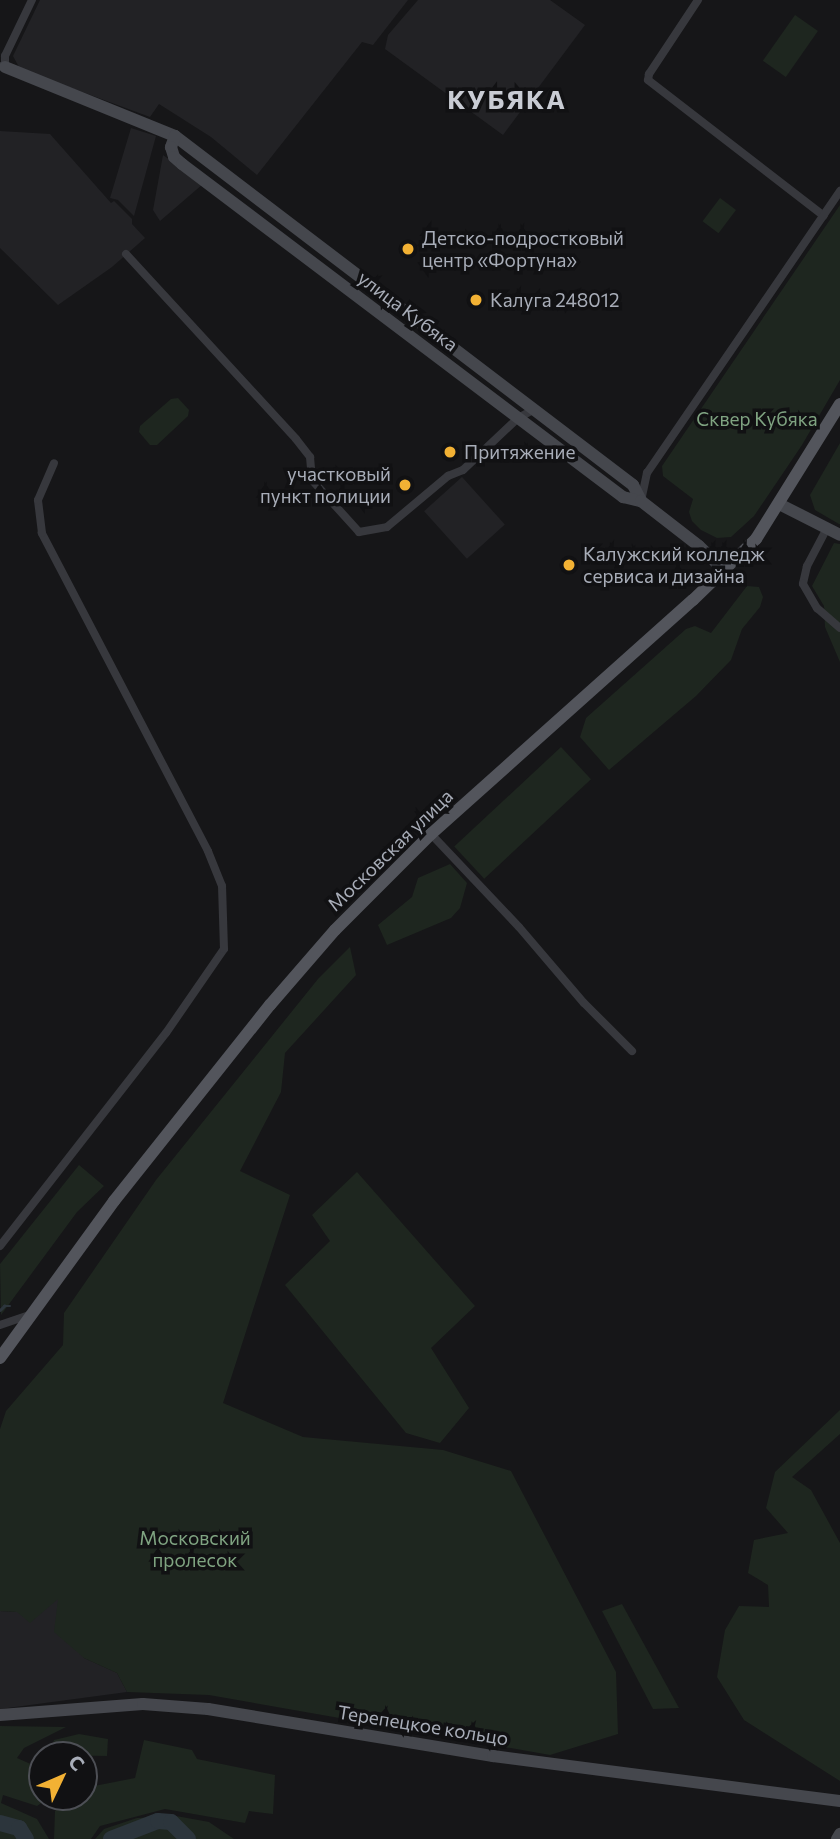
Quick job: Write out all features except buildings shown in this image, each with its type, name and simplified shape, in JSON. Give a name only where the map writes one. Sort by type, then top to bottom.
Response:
[{"type":"main road","name":"Московская улица","points":[[0,1358],[114,1201],[270,1005],[335,930],[431,834],[724,570],[756,538],[840,404]]},
{"type":"street","points":[[2,67],[32,0]]},
{"type":"street","points":[[698,0],[649,74],[648,80],[824,216]]},
{"type":"street","name":"улица Кубяка","points":[[2,67],[175,136],[633,485],[641,501]]},
{"type":"street","name":"улица Кубяка","points":[[175,136],[171,147],[174,157],[182,164],[623,497],[641,501],[699,546],[724,570]]},
{"type":"street","points":[[641,501],[647,473],[840,191]]},
{"type":"street","points":[[126,254],[296,439],[310,457],[312,480],[359,532],[387,527],[448,476],[463,470],[518,418],[533,410]]},
{"type":"street","points":[[0,1246],[166,1033],[224,949],[222,886],[208,851],[42,533],[37,500],[54,463]]},
{"type":"street","points":[[779,504],[840,535]]},
{"type":"street","points":[[826,530],[807,566],[803,584],[817,608],[840,628]]},
{"type":"street","points":[[431,834],[519,927],[584,1003],[632,1051]]},
{"type":"street","points":[[0,1325],[32,1314]]},
{"type":"street","name":"Терепецкое кольцо","points":[[0,1715],[143,1704],[208,1709],[493,1756],[840,1801]]},
{"type":"street","points":[[837,1839],[840,1834]]},
{"type":"shaded area","points":[[40,0],[408,0],[373,45],[362,42],[257,175],[211,137],[159,104],[150,117],[20,69],[13,56]]},
{"type":"shaded area","points":[[418,0],[550,0],[585,25],[503,135],[385,49],[388,35]]},
{"type":"shaded area","points":[[131,128],[156,136],[134,216],[118,200],[110,198]]},
{"type":"shaded area","points":[[0,131],[50,134],[111,203],[114,201],[132,219],[132,224],[145,238],[112,267],[58,305],[0,248]]},
{"type":"shaded area","points":[[163,155],[203,184],[160,221],[153,210]]},
{"type":"shaded area","points":[[462,477],[505,525],[467,559],[424,511]]},
{"type":"shaded area","points":[[59,1598],[84,1658],[117,1673],[127,1692],[0,1709],[0,1611],[17,1612]]},
{"type":"green space","points":[[795,15],[818,31],[786,77],[763,61]]},
{"type":"green space","points":[[720,198],[736,210],[719,233],[703,221]]},
{"type":"green space","name":"Сквер Кубяка","points":[[840,205],[840,380],[802,445],[754,516],[731,537],[717,538],[701,530],[692,521],[689,512],[693,499],[663,476],[662,466]]},
{"type":"green space","points":[[178,398],[189,410],[188,416],[157,445],[150,445],[139,432],[140,426],[171,399]]},
{"type":"green space","points":[[840,443],[839,524],[815,510],[810,495]]},
{"type":"green space","points":[[834,543],[840,544],[840,662],[825,627],[824,606],[812,586]]},
{"type":"green space","points":[[747,586],[759,587],[763,597],[760,607],[742,629],[731,660],[696,696],[609,770],[580,737],[586,718],[686,629],[695,626],[711,633]]},
{"type":"green space","points":[[561,747],[591,779],[484,879],[454,847]]},
{"type":"green space","points":[[450,864],[467,883],[460,908],[451,918],[387,945],[378,925],[412,897],[418,878]]},
{"type":"green space","name":"Московский пролесок","points":[[350,947],[356,975],[285,1053],[281,1092],[240,1171],[290,1195],[223,1403],[303,1437],[443,1450],[511,1471],[616,1672],[618,1734],[550,1755],[209,1695],[127,1692],[117,1673],[84,1658],[54,1632],[58,1599],[30,1623],[17,1612],[0,1611],[0,1429],[6,1411],[63,1345],[64,1313],[156,1180],[318,979]]},
{"type":"green space","points":[[79,1165],[104,1186],[77,1212],[1,1315],[0,1264]]},
{"type":"green space","points":[[357,1172],[475,1306],[431,1348],[469,1408],[440,1443],[406,1433],[285,1285],[330,1241],[312,1215]]},
{"type":"green space","points":[[840,1410],[840,1434],[792,1477],[811,1490],[840,1543],[840,1781],[744,1720],[717,1677],[725,1630],[739,1606],[769,1607],[768,1585],[748,1573],[754,1540],[788,1533],[766,1508],[775,1472]]},
{"type":"green space","points":[[622,1604],[679,1708],[653,1709],[602,1611]]},
{"type":"green space","points":[[0,1726],[66,1727],[38,1741],[28,1741],[28,1746],[17,1758],[28,1763],[28,1803],[3,1795],[1,1803],[37,1819],[49,1839],[0,1839]]},
{"type":"green space","points":[[79,1734],[108,1739],[107,1756],[98,1756],[98,1741],[54,1740]]},
{"type":"green space","points":[[144,1740],[192,1750],[197,1759],[275,1775],[273,1814],[249,1811],[245,1823],[165,1809],[100,1826],[91,1839],[54,1839],[55,1811],[98,1811],[98,1785],[135,1778]]},
{"type":"green space","points":[[176,1816],[209,1822],[234,1839],[95,1839],[104,1829],[137,1818]]},
{"type":"waterway","points":[[0,1310],[4,1306],[10,1306]]},
{"type":"waterway","points":[[111,1839],[158,1821],[171,1822],[188,1839]]},
{"type":"waterway","points":[[0,1823],[19,1828],[26,1839]]},
{"type":"place","name":"Детско-подростковый центр «Фортуна»","points":[[408,249]]},
{"type":"place","name":"Калуга 248012","points":[[476,300]]},
{"type":"place","name":"Притяжение","points":[[450,452]]},
{"type":"place","name":"участковый пункт полиции","points":[[405,485]]},
{"type":"place","name":"Калужский колледж сервиса и дизайна","points":[[569,565]]},
{"type":"district","name":"КУБЯКА","points":[[507,99]]}]
